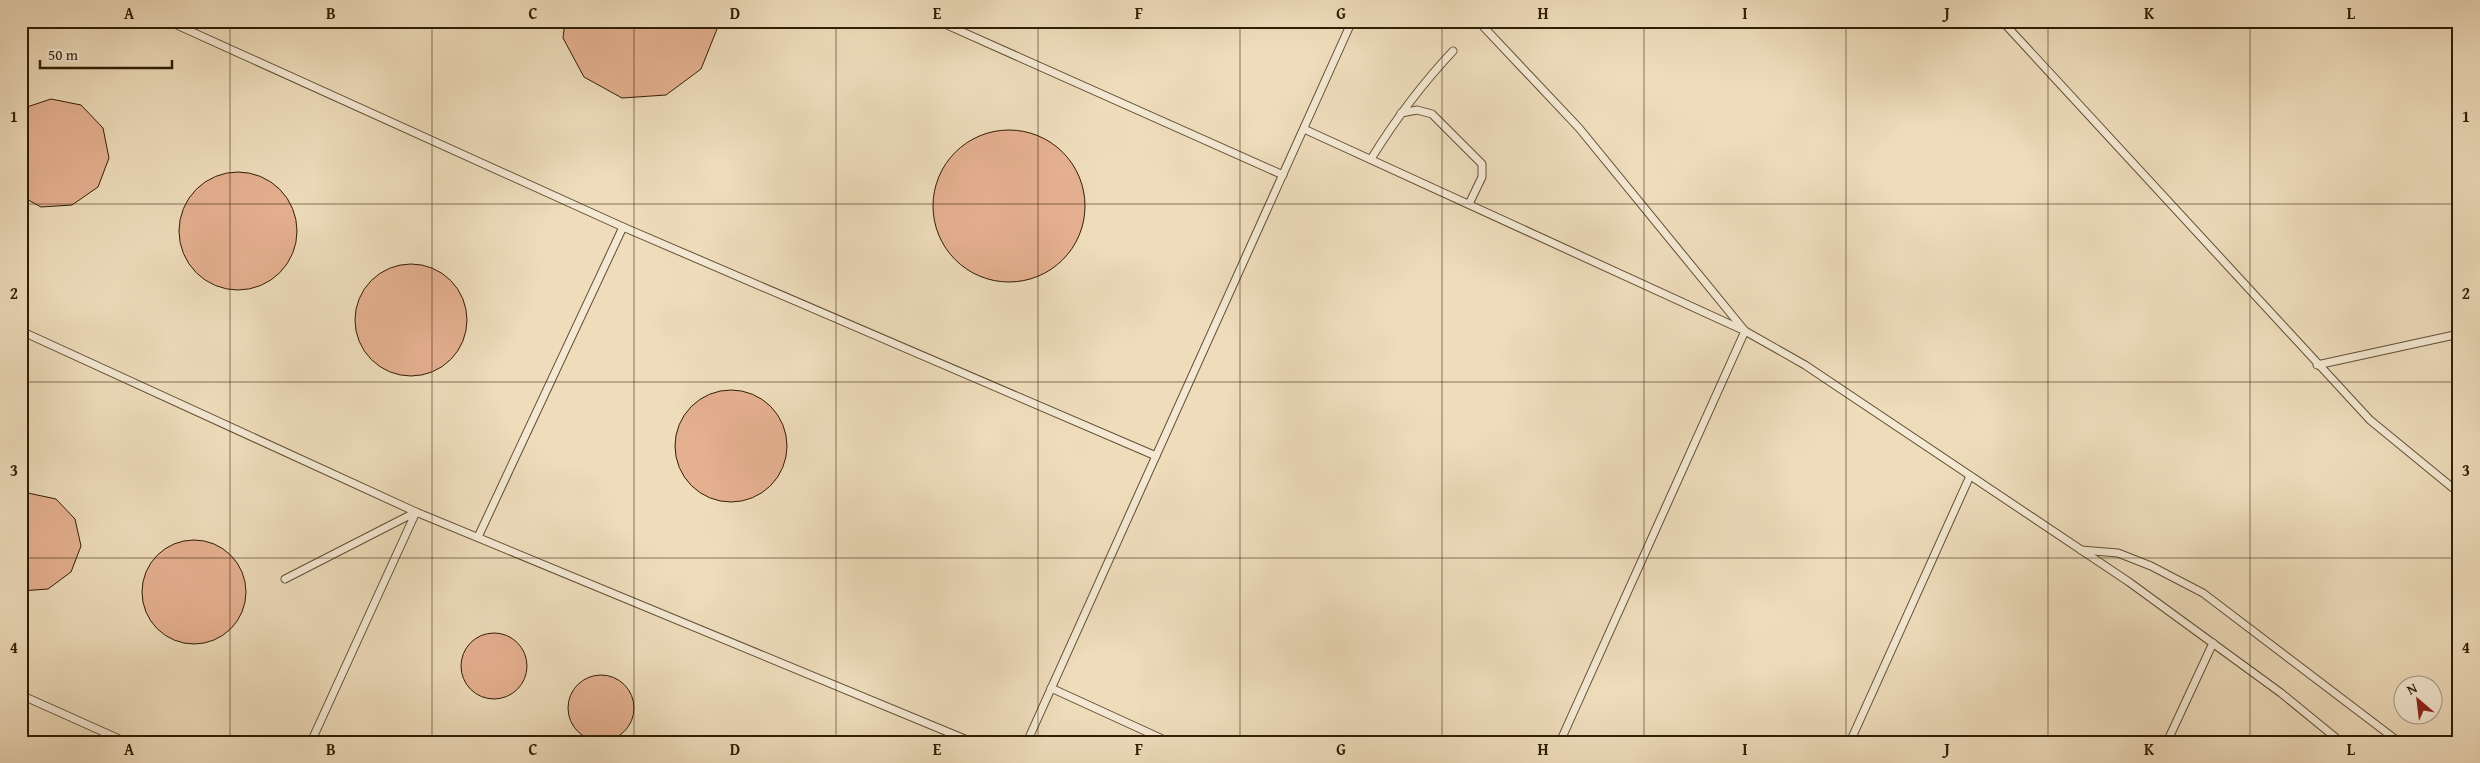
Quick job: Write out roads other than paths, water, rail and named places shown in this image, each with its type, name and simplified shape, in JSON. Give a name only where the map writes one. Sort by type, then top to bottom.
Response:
[{"type":"lane","points":[[168,21],[624,227],[1156,456]]},
{"type":"lane","points":[[938,21],[1282,175]]},
{"type":"lane","points":[[1027,742],[1352,21]]},
{"type":"lane","points":[[1478,21],[1579,128],[1745,330]]},
{"type":"lane","points":[[2002,21],[2370,420],[2459,493]]},
{"type":"lane","points":[[1371,159],[1427,78],[1454,51]]},
{"type":"lane","points":[[1401,113],[1417,110],[1432,114],[1482,164],[1482,177],[1469,204]]},
{"type":"lane","points":[[1304,129],[1745,330],[1805,365],[2129,582],[2280,693],[2341,742]]},
{"type":"lane","points":[[478,537],[624,227]]},
{"type":"lane","points":[[1560,742],[1745,330]]},
{"type":"lane","points":[[21,331],[416,512],[972,742]]},
{"type":"lane","points":[[2317,364],[2459,334]]},
{"type":"lane","points":[[1850,742],[1970,476]]},
{"type":"lane","points":[[285,579],[416,512]]},
{"type":"lane","points":[[311,742],[416,512]]},
{"type":"lane","points":[[2081,550],[2118,553],[2151,566],[2203,593],[2399,742]]},
{"type":"lane","points":[[2167,742],[2212,643]]},
{"type":"lane","points":[[1051,688],[1169,742]]},
{"type":"lane","points":[[21,695],[126,742]]}]
